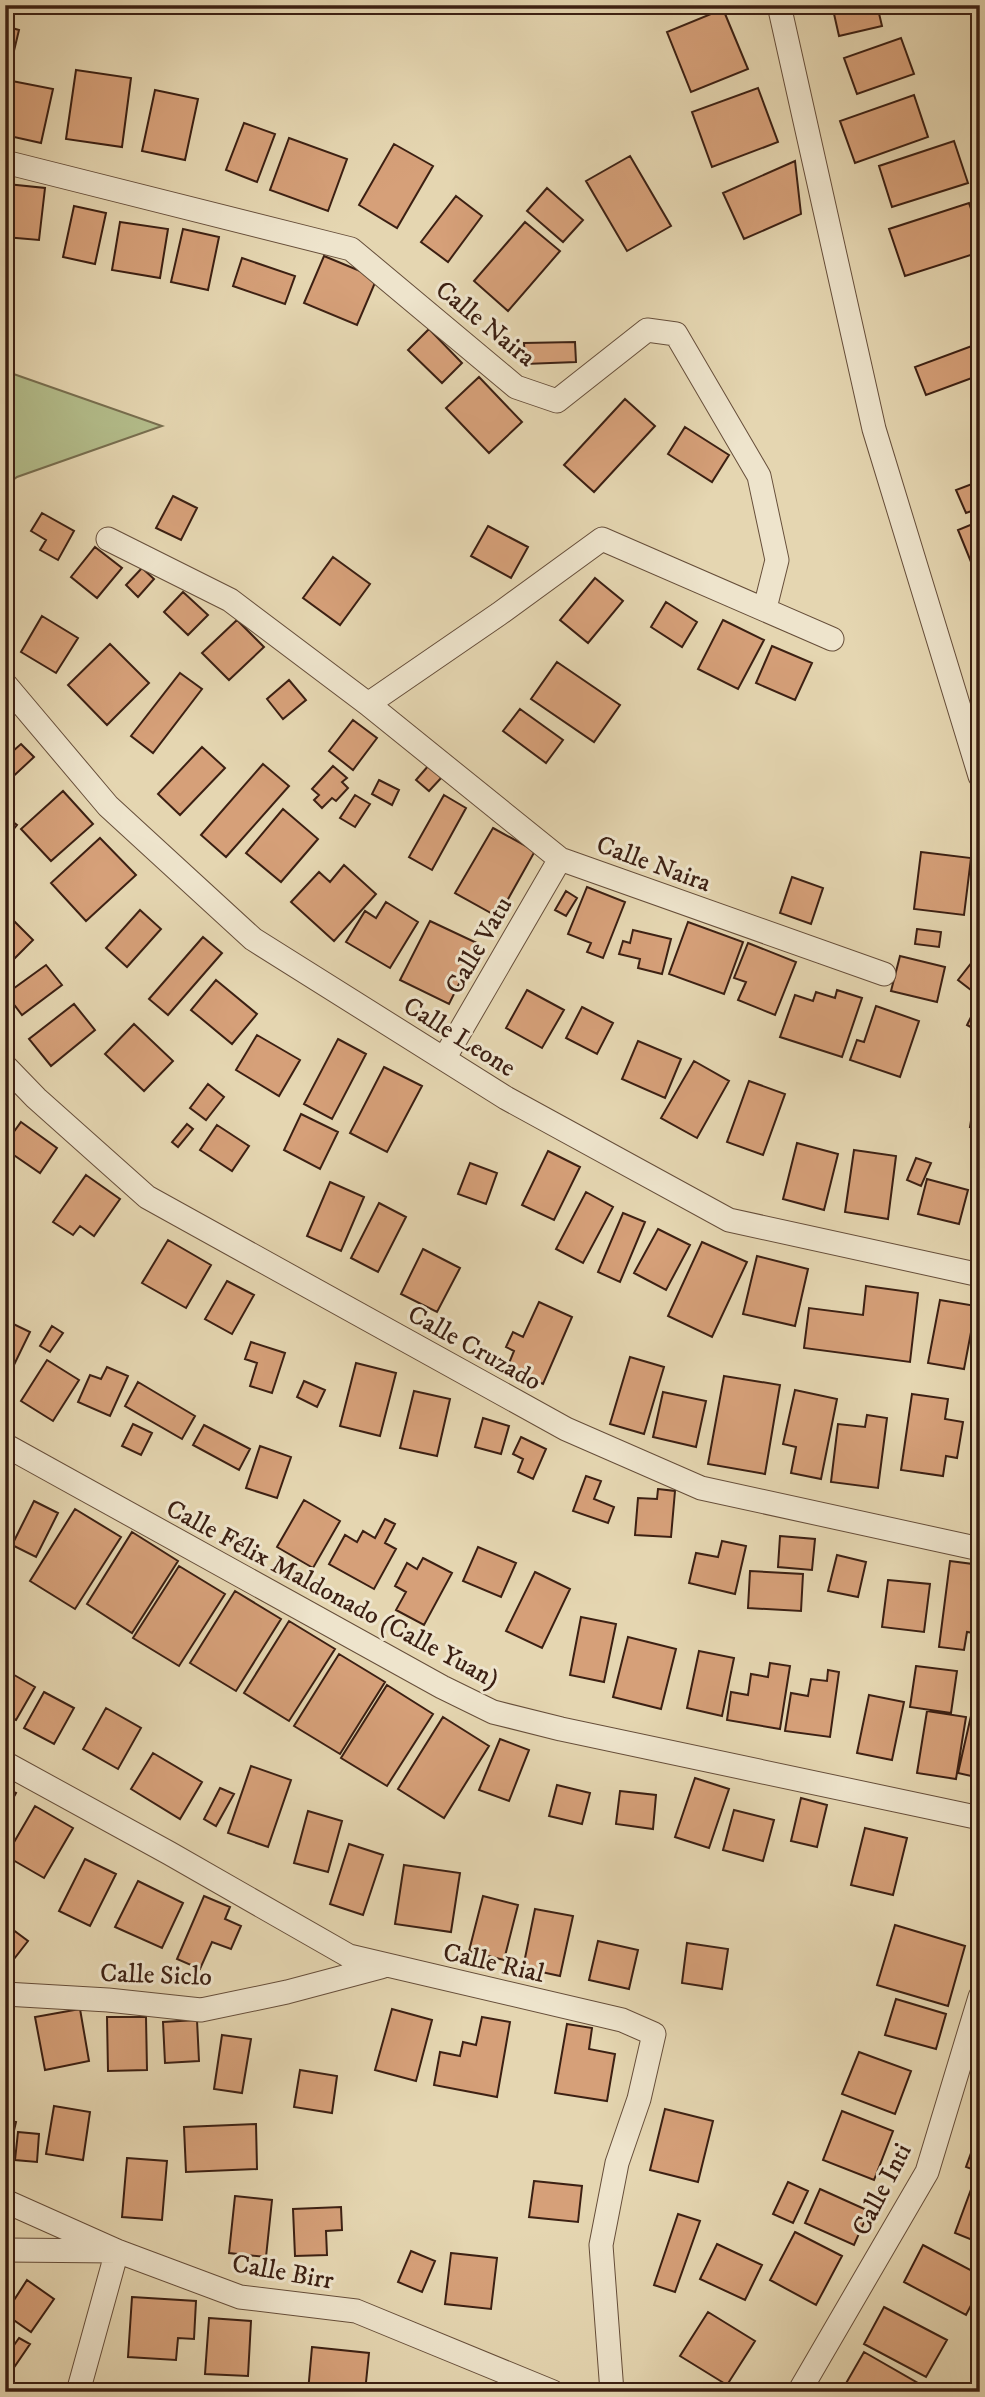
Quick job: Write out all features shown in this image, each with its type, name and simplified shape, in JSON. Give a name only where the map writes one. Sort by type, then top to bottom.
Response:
[{"type":"street","points":[[779,5],[874,429],[980,776]]},
{"type":"street","name":"Calle Naira","points":[[5,162],[351,250],[516,387],[557,401],[647,330],[676,334],[759,476],[777,559],[765,608]]},
{"type":"street","name":"Calle Naira","points":[[108,538],[230,600],[368,704],[559,859],[884,974]]},
{"type":"street","points":[[368,704],[603,539],[832,639]]},
{"type":"street","name":"Calle Leone","points":[[5,684],[108,806],[253,939],[506,1098],[729,1220],[980,1275]]},
{"type":"street","name":"Calle Vatu","points":[[444,1059],[559,859]]},
{"type":"street","name":"Calle Cruzado","points":[[5,1066],[36,1098],[148,1197],[566,1429],[701,1488],[980,1549]]},
{"type":"street","name":"Calle Félix Maldonado (Calle Yuan)","points":[[5,1445],[442,1688],[493,1712],[561,1730],[980,1818]]},
{"type":"street","name":"Calle Rial","points":[[5,1763],[349,1956],[622,2020],[654,2034],[639,2099],[617,2164],[601,2245],[612,2392]]},
{"type":"street","name":"Calle Siclo","points":[[5,1994],[108,2000],[201,2010],[287,1992],[384,1966]]},
{"type":"street","name":"Calle Inti","points":[[799,2392],[927,2172],[980,1997]]},
{"type":"street","name":"Calle Birr","points":[[5,2201],[117,2251],[240,2297],[356,2311],[553,2392]]},
{"type":"street","points":[[5,2250],[117,2251],[78,2392]]},
{"type":"green space","points":[[5,371],[162,426],[17,477],[5,486]]},
{"type":"building","points":[[666,5],[688,5],[667,10]]},
{"type":"building","points":[[832,5],[877,5],[882,26],[839,36]]},
{"type":"building","points":[[723,9],[748,69],[691,92],[667,32]]},
{"type":"building","points":[[5,26],[19,30],[6,84],[5,84]]},
{"type":"building","points":[[901,38],[914,74],[857,94],[844,58]]},
{"type":"building","points":[[76,70],[131,78],[122,147],[66,139]]},
{"type":"building","points":[[12,81],[53,89],[41,143],[5,135],[5,113]]},
{"type":"building","points":[[758,88],[778,142],[712,167],[692,112]]},
{"type":"building","points":[[155,90],[198,99],[185,160],[142,151]]},
{"type":"building","points":[[914,95],[928,137],[855,163],[840,121]]},
{"type":"building","points":[[244,123],[275,134],[257,182],[226,170]]},
{"type":"building","points":[[289,138],[347,159],[328,211],[270,190]]},
{"type":"building","points":[[954,141],[968,183],[892,207],[879,166]]},
{"type":"building","points":[[394,144],[433,166],[397,228],[359,205]]},
{"type":"building","points":[[630,156],[671,226],[627,251],[586,181]]},
{"type":"building","points":[[795,161],[801,214],[744,239],[723,193]]},
{"type":"building","points":[[7,184],[45,188],[39,240],[5,237]]},
{"type":"building","points":[[547,188],[583,220],[563,242],[527,211]]},
{"type":"building","points":[[456,196],[482,216],[448,262],[421,242]]},
{"type":"building","points":[[969,203],[980,236],[980,252],[905,276],[889,229]]},
{"type":"building","points":[[74,206],[106,213],[95,264],[63,257]]},
{"type":"building","points":[[120,222],[168,229],[160,278],[112,270]]},
{"type":"building","points":[[525,222],[560,251],[508,311],[474,281]]},
{"type":"building","points":[[183,229],[219,237],[208,290],[171,282]]},
{"type":"building","points":[[324,256],[377,278],[357,325],[304,303]]},
{"type":"building","points":[[242,258],[295,276],[285,304],[233,286]]},
{"type":"building","points":[[429,329],[462,363],[442,383],[408,350]]},
{"type":"building","points":[[575,342],[576,362],[525,364],[524,343]]},
{"type":"building","points":[[980,343],[980,375],[926,395],[915,367]]},
{"type":"building","points":[[479,377],[522,422],[489,453],[446,408]]},
{"type":"building","points":[[625,399],[655,426],[594,492],[564,465]]},
{"type":"building","points":[[685,427],[729,455],[712,482],[668,454]]},
{"type":"building","points":[[980,481],[980,508],[966,513],[956,490]]},
{"type":"building","points":[[173,496],[197,508],[181,540],[156,528]]},
{"type":"building","points":[[42,513],[74,531],[58,560],[40,550],[46,540],[31,531]]},
{"type":"building","points":[[980,521],[980,578],[978,579],[958,530]]},
{"type":"building","points":[[488,526],[528,547],[511,578],[471,556]]},
{"type":"building","points":[[95,547],[122,568],[97,598],[71,577]]},
{"type":"building","points":[[333,557],[370,584],[340,625],[303,598]]},
{"type":"building","points":[[142,568],[154,579],[138,597],[126,585]]},
{"type":"building","points":[[595,578],[623,601],[588,643],[560,620]]},
{"type":"building","points":[[183,592],[208,615],[188,635],[164,612]]},
{"type":"building","points":[[666,602],[697,622],[682,647],[651,627]]},
{"type":"building","points":[[42,616],[78,638],[56,673],[21,652]]},
{"type":"building","points":[[237,620],[264,647],[229,680],[202,653]]},
{"type":"building","points":[[723,620],[764,640],[738,689],[698,669]]},
{"type":"building","points":[[110,644],[149,683],[107,725],[68,685]]},
{"type":"building","points":[[772,646],[812,663],[795,700],[756,683]]},
{"type":"building","points":[[557,662],[620,705],[594,742],[531,699]]},
{"type":"building","points":[[180,673],[202,689],[153,753],[131,736]]},
{"type":"building","points":[[289,680],[306,700],[283,719],[267,699]]},
{"type":"building","points":[[520,709],[563,740],[546,763],[503,731]]},
{"type":"building","points":[[353,720],[377,738],[353,770],[329,751]]},
{"type":"building","points":[[21,744],[34,757],[5,784],[5,758]]},
{"type":"building","points":[[202,747],[225,768],[180,815],[158,794]]},
{"type":"building","points":[[263,764],[289,786],[226,857],[201,835]]},
{"type":"building","points":[[429,765],[442,777],[429,791],[416,780]]},
{"type":"building","points":[[333,766],[347,778],[342,782],[348,788],[336,801],[332,798],[322,808],[314,800],[319,795],[312,789]]},
{"type":"building","points":[[379,780],[399,790],[392,805],[372,794]]},
{"type":"building","points":[[63,791],[93,824],[51,861],[21,829]]},
{"type":"building","points":[[355,795],[370,804],[355,827],[340,818]]},
{"type":"building","points":[[444,795],[466,808],[432,870],[409,857]]},
{"type":"building","points":[[283,809],[318,839],[281,882],[246,853]]},
{"type":"building","points":[[5,816],[17,825],[5,840]]},
{"type":"building","points":[[493,828],[535,851],[498,917],[455,893]]},
{"type":"building","points":[[100,838],[136,875],[86,921],[51,883]]},
{"type":"building","points":[[921,852],[971,858],[964,915],[914,909]]},
{"type":"building","points":[[344,865],[376,894],[334,941],[291,902],[319,872],[330,882]]},
{"type":"building","points":[[792,877],[823,888],[811,924],[780,913]]},
{"type":"building","points":[[587,887],[625,902],[603,958],[587,952],[591,943],[568,934]]},
{"type":"building","points":[[566,891],[577,898],[566,916],[555,910]]},
{"type":"building","points":[[386,902],[418,922],[390,968],[346,942],[365,911],[376,918]]},
{"type":"building","points":[[140,910],[161,929],[127,967],[106,948]]},
{"type":"building","points":[[5,912],[33,940],[5,968]]},
{"type":"building","points":[[430,921],[479,944],[449,1004],[400,980]]},
{"type":"building","points":[[688,922],[743,942],[724,994],[669,974]]},
{"type":"building","points":[[917,929],[941,932],[939,947],[915,944]]},
{"type":"building","points":[[633,930],[671,939],[662,974],[638,968],[640,959],[619,954],[623,941],[630,943]]},
{"type":"building","points":[[203,937],[222,953],[168,1015],[149,999]]},
{"type":"building","points":[[748,943],[796,962],[775,1015],[738,1000],[746,982],[734,978]]},
{"type":"building","points":[[980,952],[980,997],[958,980]]},
{"type":"building","points":[[900,956],[945,967],[937,1002],[891,991]]},
{"type":"building","points":[[46,965],[62,985],[22,1015],[6,994]]},
{"type":"building","points":[[216,980],[257,1014],[232,1044],[191,1010]]},
{"type":"building","points":[[527,990],[564,1010],[542,1048],[506,1028]]},
{"type":"building","points":[[837,990],[862,998],[842,1057],[780,1037],[795,995],[813,1001],[816,992],[835,998]]},
{"type":"building","points":[[74,1004],[95,1030],[51,1066],[29,1039]]},
{"type":"building","points":[[876,1006],[919,1021],[900,1077],[850,1060],[857,1040],[864,1042]]},
{"type":"building","points":[[582,1007],[613,1023],[597,1054],[566,1038]]},
{"type":"building","points":[[975,1009],[980,1012],[980,1032],[967,1025]]},
{"type":"building","points":[[134,1024],[173,1061],[144,1091],[105,1054]]},
{"type":"building","points":[[257,1035],[300,1060],[279,1096],[236,1070]]},
{"type":"building","points":[[338,1039],[366,1054],[332,1119],[304,1104]]},
{"type":"building","points":[[638,1041],[681,1059],[665,1098],[622,1079]]},
{"type":"building","points":[[694,1061],[729,1081],[697,1138],[661,1118]]},
{"type":"building","points":[[384,1067],[422,1086],[387,1152],[350,1133]]},
{"type":"building","points":[[749,1081],[785,1094],[763,1155],[727,1142]]},
{"type":"building","points":[[208,1084],[224,1097],[206,1120],[190,1108]]},
{"type":"building","points":[[975,1095],[980,1096],[980,1128],[970,1127]]},
{"type":"building","points":[[301,1114],[338,1132],[320,1169],[284,1150]]},
{"type":"building","points":[[21,1122],[57,1148],[40,1173],[5,1149],[5,1144]]},
{"type":"building","points":[[187,1124],[193,1129],[178,1147],[172,1142]]},
{"type":"building","points":[[217,1125],[249,1146],[232,1171],[200,1150]]},
{"type":"building","points":[[797,1143],[838,1154],[824,1210],[783,1199]]},
{"type":"building","points":[[854,1150],[896,1156],[888,1219],[845,1212]]},
{"type":"building","points":[[548,1151],[580,1167],[554,1220],[522,1205]]},
{"type":"building","points":[[916,1158],[931,1163],[921,1186],[907,1180]]},
{"type":"building","points":[[470,1163],[497,1173],[486,1204],[458,1194]]},
{"type":"building","points":[[86,1175],[120,1199],[94,1236],[80,1226],[73,1235],[53,1222]]},
{"type":"building","points":[[927,1179],[968,1190],[959,1224],[918,1214]]},
{"type":"building","points":[[330,1182],[364,1197],[341,1251],[307,1236]]},
{"type":"building","points":[[586,1192],[613,1207],[583,1263],[556,1249]]},
{"type":"building","points":[[379,1203],[406,1217],[378,1272],[351,1258]]},
{"type":"building","points":[[623,1213],[645,1222],[620,1282],[598,1272]]},
{"type":"building","points":[[658,1229],[690,1245],[666,1290],[634,1273]]},
{"type":"building","points":[[168,1240],[211,1265],[186,1308],[142,1283]]},
{"type":"building","points":[[702,1242],[747,1262],[712,1337],[668,1316]]},
{"type":"building","points":[[423,1249],[460,1268],[437,1312],[401,1294]]},
{"type":"building","points":[[757,1256],[808,1269],[795,1326],[743,1314]]},
{"type":"building","points":[[227,1281],[254,1295],[232,1334],[205,1319]]},
{"type":"building","points":[[866,1286],[918,1293],[910,1362],[804,1348],[809,1308],[863,1315]]},
{"type":"building","points":[[940,1300],[976,1306],[964,1369],[928,1363]]},
{"type":"building","points":[[539,1302],[572,1317],[543,1384],[507,1368],[514,1351],[506,1347],[513,1332],[523,1337]]},
{"type":"building","points":[[5,1320],[30,1332],[11,1371],[5,1369]]},
{"type":"building","points":[[52,1326],[63,1333],[50,1352],[40,1346]]},
{"type":"building","points":[[251,1342],[285,1353],[272,1393],[250,1386],[257,1363],[245,1359]]},
{"type":"building","points":[[630,1357],[664,1367],[644,1434],[610,1424]]},
{"type":"building","points":[[47,1360],[79,1380],[53,1421],[21,1401]]},
{"type":"building","points":[[356,1363],[396,1373],[380,1436],[340,1426]]},
{"type":"building","points":[[107,1367],[128,1376],[110,1416],[78,1402],[90,1375],[101,1379]]},
{"type":"building","points":[[724,1376],[780,1385],[765,1474],[708,1464]]},
{"type":"building","points":[[304,1381],[325,1390],[317,1407],[297,1397]]},
{"type":"building","points":[[138,1382],[195,1416],[182,1439],[125,1406]]},
{"type":"building","points":[[795,1390],[837,1399],[821,1479],[791,1473],[796,1447],[783,1444]]},
{"type":"building","points":[[414,1391],[450,1399],[437,1456],[400,1448]]},
{"type":"building","points":[[663,1392],[706,1401],[696,1447],[653,1437]]},
{"type":"building","points":[[912,1394],[948,1399],[945,1419],[963,1422],[957,1458],[946,1456],[943,1476],[901,1470]]},
{"type":"building","points":[[867,1415],[887,1418],[878,1488],[831,1482],[838,1424],[865,1427]]},
{"type":"building","points":[[483,1418],[509,1426],[501,1454],[475,1447]]},
{"type":"building","points":[[133,1424],[152,1433],[141,1455],[122,1446]]},
{"type":"building","points":[[204,1425],[250,1449],[239,1470],[193,1445]]},
{"type":"building","points":[[521,1437],[546,1449],[533,1479],[518,1472],[523,1459],[513,1454]]},
{"type":"building","points":[[260,1446],[291,1457],[277,1498],[246,1488]]},
{"type":"building","points":[[586,1476],[601,1481],[594,1499],[614,1507],[608,1523],[573,1511]]},
{"type":"building","points":[[658,1489],[675,1491],[671,1537],[635,1535],[638,1498],[657,1499]]},
{"type":"building","points":[[304,1500],[340,1521],[313,1568],[277,1547]]},
{"type":"building","points":[[34,1501],[58,1513],[36,1557],[12,1545]]},
{"type":"building","points":[[75,1509],[121,1537],[75,1609],[30,1581]]},
{"type":"building","points":[[385,1519],[395,1524],[385,1543],[396,1549],[374,1589],[329,1564],[345,1535],[357,1542],[363,1531],[375,1538]]},
{"type":"building","points":[[132,1532],[178,1561],[132,1633],[87,1604]]},
{"type":"building","points":[[780,1536],[815,1539],[812,1570],[778,1567]]},
{"type":"building","points":[[722,1541],[746,1546],[735,1594],[689,1583],[696,1553],[718,1557]]},
{"type":"building","points":[[478,1547],[516,1563],[501,1597],[463,1581]]},
{"type":"building","points":[[837,1555],[866,1562],[858,1597],[828,1591]]},
{"type":"building","points":[[423,1558],[452,1573],[424,1625],[396,1610],[406,1592],[395,1586],[407,1563],[417,1569]]},
{"type":"building","points":[[950,1561],[980,1565],[980,1634],[967,1632],[964,1650],[939,1647]]},
{"type":"building","points":[[179,1566],[225,1594],[179,1666],[133,1638]]},
{"type":"building","points":[[750,1571],[803,1574],[801,1611],[748,1608]]},
{"type":"building","points":[[535,1572],[570,1589],[542,1648],[506,1631]]},
{"type":"building","points":[[888,1580],[930,1584],[924,1632],[882,1627]]},
{"type":"building","points":[[235,1591],[281,1619],[236,1691],[190,1663]]},
{"type":"building","points":[[581,1617],[616,1624],[604,1682],[570,1675]]},
{"type":"building","points":[[289,1621],[335,1649],[289,1721],[244,1693]]},
{"type":"building","points":[[628,1637],[676,1649],[661,1709],[613,1697]]},
{"type":"building","points":[[699,1651],[734,1658],[722,1716],[687,1708]]},
{"type":"building","points":[[339,1654],[385,1682],[340,1754],[294,1726]]},
{"type":"building","points":[[770,1663],[790,1666],[780,1729],[727,1720],[731,1692],[748,1695],[751,1674],[768,1677]]},
{"type":"building","points":[[916,1666],[957,1671],[951,1713],[910,1707]]},
{"type":"building","points":[[828,1670],[839,1672],[830,1737],[785,1731],[791,1693],[808,1696],[811,1679],[827,1681]]},
{"type":"building","points":[[9,1672],[35,1687],[16,1720],[5,1715],[5,1679]]},
{"type":"building","points":[[387,1685],[433,1714],[387,1786],[341,1758]]},
{"type":"building","points":[[980,1685],[980,1778],[958,1773]]},
{"type":"building","points":[[44,1692],[74,1708],[54,1744],[24,1728]]},
{"type":"building","points":[[869,1695],[904,1702],[892,1760],[857,1753]]},
{"type":"building","points":[[106,1708],[141,1728],[118,1769],[83,1749]]},
{"type":"building","points":[[927,1711],[966,1717],[956,1779],[917,1773]]},
{"type":"building","points":[[443,1717],[489,1746],[444,1818],[398,1789]]},
{"type":"building","points":[[500,1739],[529,1750],[509,1801],[479,1790]]},
{"type":"building","points":[[153,1753],[202,1782],[180,1819],[131,1789]]},
{"type":"building","points":[[251,1766],[291,1780],[268,1847],[228,1833]]},
{"type":"building","points":[[695,1778],[729,1789],[709,1848],[675,1837]]},
{"type":"building","points":[[557,1785],[590,1793],[582,1824],[549,1816]]},
{"type":"building","points":[[5,1788],[16,1793],[5,1813]]},
{"type":"building","points":[[220,1788],[234,1794],[216,1826],[204,1819]]},
{"type":"building","points":[[620,1791],[656,1795],[653,1829],[616,1824]]},
{"type":"building","points":[[801,1798],[827,1805],[817,1847],[791,1841]]},
{"type":"building","points":[[35,1806],[73,1828],[44,1878],[6,1856]]},
{"type":"building","points":[[734,1810],[774,1820],[763,1861],[723,1850]]},
{"type":"building","points":[[308,1811],[342,1821],[328,1872],[294,1863]]},
{"type":"building","points":[[865,1828],[907,1838],[893,1895],[851,1885]]},
{"type":"building","points":[[349,1844],[383,1855],[363,1915],[330,1904]]},
{"type":"building","points":[[85,1859],[116,1874],[90,1926],[59,1911]]},
{"type":"building","points":[[404,1865],[460,1873],[451,1932],[395,1924]]},
{"type":"building","points":[[138,1881],[183,1903],[162,1948],[115,1927]]},
{"type":"building","points":[[204,1896],[230,1907],[225,1919],[241,1926],[231,1949],[212,1942],[200,1969],[177,1959]]},
{"type":"building","points":[[483,1896],[518,1905],[504,1960],[469,1951]]},
{"type":"building","points":[[535,1909],[573,1916],[560,1976],[523,1968]]},
{"type":"building","points":[[895,1925],[965,1946],[948,2006],[877,1985]]},
{"type":"building","points":[[12,1929],[28,1941],[14,1959],[5,1953],[5,1938]]},
{"type":"building","points":[[598,1941],[638,1950],[629,1989],[589,1980]]},
{"type":"building","points":[[687,1943],[728,1949],[722,1989],[682,1983]]},
{"type":"building","points":[[896,1999],[946,2014],[936,2049],[885,2035]]},
{"type":"building","points":[[80,2009],[89,2061],[45,2070],[35,2017]]},
{"type":"building","points":[[392,2009],[432,2020],[416,2081],[375,2070]]},
{"type":"building","points":[[5,2012],[11,2013],[5,2056]]},
{"type":"building","points":[[107,2017],[146,2017],[147,2070],[108,2071]]},
{"type":"building","points":[[482,2017],[510,2022],[497,2097],[434,2085],[440,2052],[460,2056],[463,2042],[476,2045]]},
{"type":"building","points":[[197,2020],[199,2061],[165,2063],[163,2022]]},
{"type":"building","points":[[567,2024],[592,2028],[589,2049],[615,2054],[607,2101],[555,2093]]},
{"type":"building","points":[[222,2035],[251,2039],[242,2093],[214,2089]]},
{"type":"building","points":[[859,2052],[911,2071],[895,2114],[842,2094]]},
{"type":"building","points":[[300,2070],[337,2076],[332,2113],[294,2107]]},
{"type":"building","points":[[54,2106],[90,2112],[83,2160],[46,2154]]},
{"type":"building","points":[[665,2109],[713,2121],[698,2182],[650,2170]]},
{"type":"building","points":[[842,2111],[893,2131],[874,2180],[823,2160]]},
{"type":"building","points":[[5,2120],[16,2122],[11,2143],[5,2142]]},
{"type":"building","points":[[256,2124],[257,2169],[186,2172],[184,2127]]},
{"type":"building","points":[[980,2128],[980,2172],[966,2167]]},
{"type":"building","points":[[18,2132],[39,2134],[37,2162],[15,2160]]},
{"type":"building","points":[[127,2158],[167,2161],[162,2220],[122,2217]]},
{"type":"building","points":[[534,2181],[582,2186],[578,2222],[529,2217]]},
{"type":"building","points":[[788,2182],[808,2191],[793,2223],[773,2214]]},
{"type":"building","points":[[973,2184],[980,2187],[980,2243],[955,2233]]},
{"type":"building","points":[[820,2189],[869,2211],[854,2245],[805,2223]]},
{"type":"building","points":[[235,2196],[272,2200],[266,2257],[229,2253]]},
{"type":"building","points":[[341,2207],[342,2230],[326,2231],[327,2255],[295,2256],[293,2209]]},
{"type":"building","points":[[678,2214],[700,2221],[675,2292],[654,2285]]},
{"type":"building","points":[[795,2232],[842,2256],[816,2305],[770,2280]]},
{"type":"building","points":[[717,2244],[762,2265],[745,2300],[700,2279]]},
{"type":"building","points":[[923,2245],[980,2275],[980,2288],[966,2315],[904,2282]]},
{"type":"building","points":[[411,2251],[435,2261],[422,2292],[398,2282]]},
{"type":"building","points":[[451,2253],[497,2258],[491,2309],[445,2304]]},
{"type":"building","points":[[27,2280],[54,2299],[31,2332],[5,2314]]},
{"type":"building","points":[[132,2297],[196,2301],[194,2339],[178,2338],[176,2360],[128,2357]]},
{"type":"building","points":[[884,2307],[947,2340],[926,2377],[864,2344]]},
{"type":"building","points":[[708,2312],[755,2341],[727,2385],[680,2356]]},
{"type":"building","points":[[209,2318],[251,2321],[248,2376],[205,2374]]},
{"type":"building","points":[[19,2338],[30,2344],[15,2366],[5,2358]]},
{"type":"building","points":[[312,2347],[369,2353],[365,2392],[308,2392]]},
{"type":"building","points":[[864,2352],[930,2390],[929,2392],[841,2392]]}]
